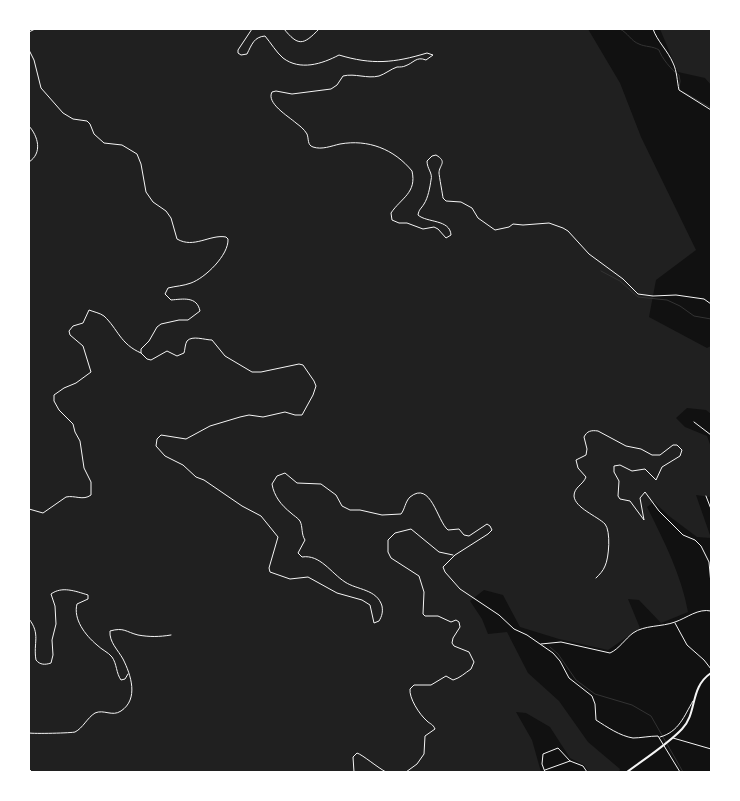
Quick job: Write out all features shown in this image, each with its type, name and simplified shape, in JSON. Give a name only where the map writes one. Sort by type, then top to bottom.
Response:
[{"type":"main road","points":[[627,772],[671,738],[685,724],[691,714],[695,695],[702,680],[711,673]]},
{"type":"street","points":[[29,32],[34,29]]},
{"type":"street","points":[[252,29],[238,50],[238,53],[241,55],[247,54],[253,41],[265,36],[283,58],[296,64],[320,64],[339,54],[357,59],[390,63],[427,53],[432,55],[426,60],[420,58],[411,61],[405,66],[380,76],[367,77],[350,74],[343,76],[337,85],[331,89],[292,94],[276,91],[270,95],[270,99],[282,112],[302,127],[307,135],[308,144],[312,147],[326,148],[355,142],[386,149],[404,162],[412,171],[412,182],[408,195],[391,213],[392,220],[399,224],[407,223],[423,229],[434,227],[446,238],[451,235],[449,228],[442,223],[422,218],[418,214],[425,203],[432,180],[427,161],[436,155],[442,161],[443,166],[439,172],[443,198],[446,201],[461,202],[472,208],[478,218],[495,230],[509,227],[513,224],[549,223],[568,231],[589,254],[627,282],[638,294],[653,296],[676,295],[704,299],[711,304]]},
{"type":"street","points":[[284,29],[294,41],[299,42],[319,29]]},
{"type":"street","points":[[653,29],[674,63],[680,92],[711,110]]},
{"type":"street","points":[[29,50],[34,60],[40,88],[63,113],[73,119],[87,121],[94,134],[104,143],[122,145],[137,154],[141,164],[146,192],[153,202],[166,211],[171,218],[177,239],[188,243],[222,236],[228,239],[222,257],[209,271],[194,282],[168,288],[165,291],[171,300],[193,300],[200,311],[188,320],[169,322],[156,328],[149,341],[141,348],[140,353]]},
{"type":"street","points":[[29,126],[38,142],[37,153],[29,162]]},
{"type":"street","points":[[29,509],[44,513],[66,497],[88,498],[91,495],[91,482],[84,468],[80,441],[74,432],[73,424],[59,410],[54,401],[54,395],[91,372],[84,346],[70,335],[69,331],[73,326],[83,323],[89,310],[99,313],[114,328],[119,337],[147,359],[151,360],[167,351],[177,356],[184,353],[187,342],[193,338],[212,340],[225,356],[252,372],[261,372],[299,364],[303,365],[314,381],[316,389],[302,414],[295,415],[285,412],[263,417],[240,416],[210,426],[186,438],[161,435],[155,443],[156,446],[165,456],[183,465],[196,477],[227,494],[267,522],[278,537],[269,568],[270,572],[290,579],[308,577],[337,593],[362,600],[370,605],[374,623],[382,617],[381,604],[373,594],[348,584],[319,561],[302,557],[298,553],[305,540],[301,524],[278,501],[273,489],[276,476],[285,473],[298,483],[321,484],[336,495],[342,506],[350,510],[360,510],[382,515],[401,514],[411,496],[420,493],[426,495],[432,502],[439,518],[448,530],[459,529],[464,536],[468,536],[487,524],[492,530],[455,555],[443,567],[445,572],[460,588],[499,615],[514,629],[541,644],[556,656],[569,678],[592,696],[595,704],[596,720],[633,738],[658,736],[680,772]]},
{"type":"street","points":[[694,422],[711,435]]},
{"type":"street","points":[[596,578],[602,573],[606,563],[609,543],[608,530],[605,524],[578,504],[574,493],[576,488],[586,480],[586,477],[576,463],[578,458],[586,455],[587,449],[584,437],[591,430],[598,431],[626,446],[641,449],[652,455],[660,455],[673,445],[680,447],[682,450],[680,456],[662,467],[656,480],[645,469],[632,471],[620,465],[614,466],[614,472],[620,487],[618,496],[620,499],[630,501],[642,520],[644,520],[640,498],[645,492],[659,511],[683,535],[695,540],[705,553],[709,562],[711,584]]},
{"type":"street","points":[[706,496],[711,509]]},
{"type":"street","points":[[406,772],[421,759],[424,754],[425,736],[435,729],[433,725],[426,721],[417,708],[409,694],[410,689],[414,685],[431,685],[446,676],[453,680],[458,679],[462,674],[472,669],[474,662],[469,652],[454,646],[452,643],[460,627],[456,620],[451,622],[438,616],[430,617],[423,614],[424,592],[419,576],[391,558],[388,552],[388,540],[395,533],[412,529],[439,552],[455,555]]},
{"type":"street","points":[[705,553],[709,555]]},
{"type":"street","points":[[29,619],[37,636],[36,660],[39,664],[51,663],[53,655],[52,640],[56,624],[55,606],[50,594],[64,589],[88,595],[88,598],[77,604],[75,610],[77,621],[96,645],[110,654],[121,680],[125,679],[128,674]]},
{"type":"street","points":[[541,644],[561,642],[610,654],[638,630],[675,622],[702,610],[711,611]]},
{"type":"street","points":[[675,622],[688,645],[711,669]]},
{"type":"street","points":[[29,733],[75,732],[97,712],[102,711],[114,714],[120,712],[127,705],[132,697],[133,689],[123,660],[112,641],[110,631],[124,629],[135,634],[152,637],[171,635]]},
{"type":"street","points":[[660,738],[670,734],[676,728],[686,716],[694,700]]},
{"type":"street","points":[[671,738],[711,748]]},
{"type":"street","points":[[570,761],[545,771],[541,757],[543,754],[558,748],[570,761],[583,766],[585,772]]},
{"type":"street","points":[[354,772],[353,757],[357,753],[386,772]]},
{"type":"street","points":[[29,769],[32,772]]},
{"type":"shaded area","points":[[29,29],[588,29],[620,83],[641,137],[696,250],[656,280],[649,317],[707,348],[711,346],[711,414],[706,410],[687,408],[676,418],[685,427],[707,436],[711,447],[711,497],[696,495],[711,538],[697,537],[654,502],[647,507],[666,545],[681,584],[688,612],[661,623],[639,600],[628,599],[640,628],[608,650],[559,639],[520,627],[503,595],[484,590],[470,601],[482,619],[488,634],[507,632],[528,673],[559,701],[588,742],[620,769],[619,772],[589,772],[584,765],[570,758],[550,727],[526,713],[516,712],[532,740],[541,772],[29,772]]},
{"type":"shaded area","points":[[660,29],[711,29],[711,85],[705,78],[678,72]]},
{"type":"waterway","points":[[620,29],[636,43],[659,50],[667,64],[679,75],[679,88]]},
{"type":"waterway","points":[[683,92],[711,108]]},
{"type":"waterway","points":[[601,271],[620,281],[638,297],[667,300],[694,316],[711,319]]},
{"type":"waterway","points":[[550,647],[558,654],[576,680],[595,694],[632,705],[651,716],[683,772]]}]
